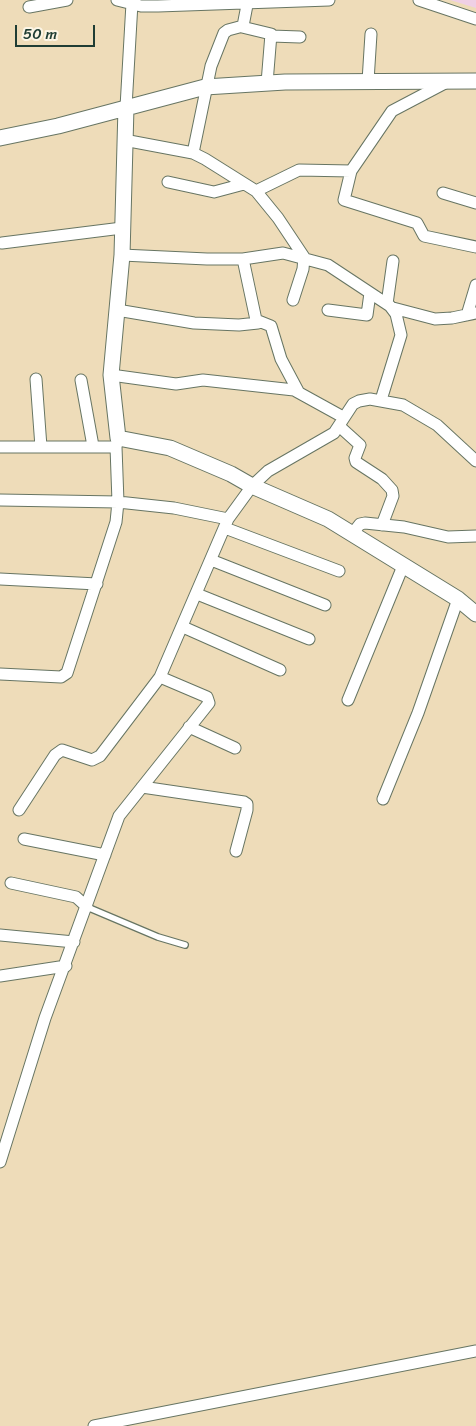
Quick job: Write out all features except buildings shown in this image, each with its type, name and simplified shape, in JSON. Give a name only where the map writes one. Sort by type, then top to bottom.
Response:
[{"type":"street","points":[[29,6],[67,0]]},
{"type":"street","points":[[117,0],[158,6],[235,1],[329,0]]},
{"type":"street","points":[[418,0],[476,19]]},
{"type":"street","points":[[242,27],[248,1]]},
{"type":"street","points":[[0,674],[65,676],[116,522],[118,502],[117,442],[111,375],[122,255],[124,140],[132,3]]},
{"type":"street","points":[[192,153],[205,87],[224,33],[228,30],[242,27],[270,33],[271,36],[300,37]]},
{"type":"street","points":[[368,81],[371,34]]},
{"type":"street","points":[[267,83],[271,36]]},
{"type":"street","points":[[449,81],[392,112],[351,171],[344,200],[417,223],[424,236],[476,247]]},
{"type":"street","points":[[0,138],[58,126],[205,87],[267,83],[476,81]]},
{"type":"street","points":[[124,140],[192,153],[205,159],[256,192],[278,218],[304,257],[303,269],[293,300]]},
{"type":"street","points":[[256,192],[305,169],[351,171]]},
{"type":"street","points":[[168,182],[214,192],[244,184]]},
{"type":"street","points":[[444,193],[476,203]]},
{"type":"street","points":[[2,243],[122,228]]},
{"type":"street","points":[[122,255],[168,259],[243,258],[276,253],[304,257],[328,265],[390,306],[435,319],[472,314],[476,285]]},
{"type":"street","points":[[243,258],[258,322]]},
{"type":"street","points":[[381,400],[401,335],[390,306],[393,260]]},
{"type":"street","points":[[328,310],[367,315],[370,293]]},
{"type":"street","points":[[118,310],[172,321],[239,325],[258,322],[271,326],[281,358],[298,391],[341,422],[360,445],[355,458],[356,462],[382,479],[392,490],[393,496],[382,525]]},
{"type":"street","points":[[111,375],[176,384],[202,380],[298,391]]},
{"type":"street","points":[[36,379],[40,447]]},
{"type":"street","points":[[81,380],[93,446]]},
{"type":"street","points":[[19,810],[55,755],[62,750],[92,760],[100,756],[160,677],[226,523],[252,486],[268,471],[328,437],[353,404],[359,400],[381,400],[403,405],[425,416],[473,458],[476,444]]},
{"type":"street","points":[[0,447],[93,446],[117,442],[170,448],[328,519],[458,600],[476,614]]},
{"type":"street","points":[[0,500],[118,502],[174,508],[226,523],[339,571]]},
{"type":"street","points":[[353,533],[362,523],[404,527],[448,537],[476,536]]},
{"type":"street","points":[[211,560],[325,605]]},
{"type":"street","points":[[348,700],[403,566]]},
{"type":"street","points":[[0,579],[97,584]]},
{"type":"street","points":[[197,594],[309,639]]},
{"type":"street","points":[[383,799],[418,713],[458,600]]},
{"type":"street","points":[[183,627],[280,670]]},
{"type":"street","points":[[0,1162],[46,1018],[119,816],[207,706],[209,700],[160,677]]},
{"type":"street","points":[[189,727],[234,748]]},
{"type":"street","points":[[142,787],[244,802],[248,807],[236,850]]},
{"type":"street","points":[[24,839],[105,855]]},
{"type":"street","points":[[11,883],[76,897],[87,907]]},
{"type":"street","points":[[0,935],[74,942]]},
{"type":"street","points":[[0,976],[66,966]]},
{"type":"street","points":[[94,1426],[476,1351]]},
{"type":"lane","points":[[87,907],[158,937],[185,946]]},
{"type":"shaded area","points":[[450,0],[476,0],[476,8]]}]
